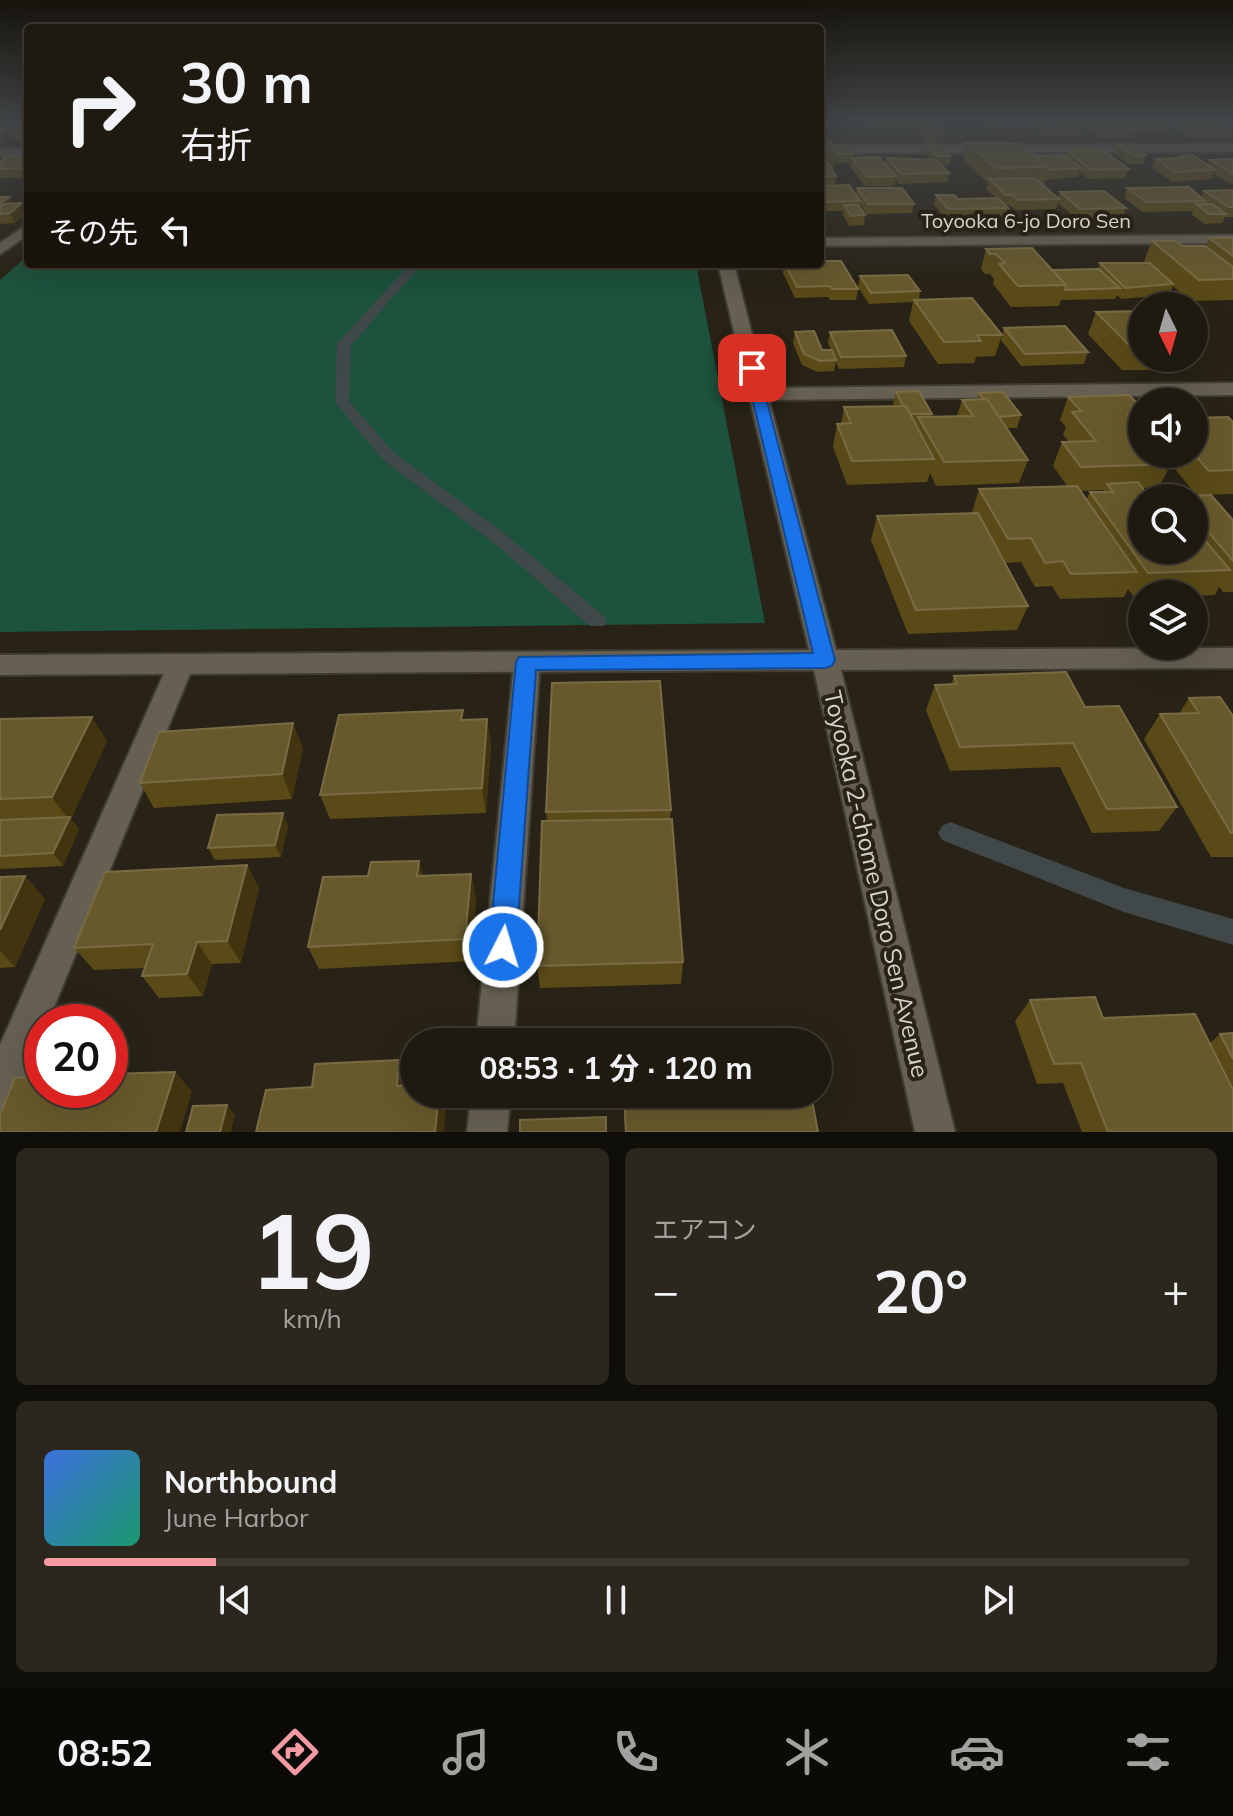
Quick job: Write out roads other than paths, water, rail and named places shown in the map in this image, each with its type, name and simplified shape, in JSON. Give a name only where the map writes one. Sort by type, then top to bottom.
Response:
[{"type":"street","points":[[2,247],[24,231]]},
{"type":"street","name":"Toyooka 6-jo Doro Sen","points":[[824,242],[1233,239]]},
{"type":"street","points":[[2,247],[24,245]]},
{"type":"street","name":"Toyooka 2-chome Doro Sen Avenue","points":[[727,268],[825,660],[935,1132]]},
{"type":"street","points":[[758,394],[1233,389]]},
{"type":"street","points":[[0,665],[1233,658]]},
{"type":"street","points":[[496,1028],[527,662]]},
{"type":"street","points":[[0,1091],[181,664]]},
{"type":"street","points":[[487,1132],[490,1108]]},
{"type":"waterway","points":[[412,268],[344,344],[342,402],[388,456],[499,538],[597,621]]},
{"type":"waterway","points":[[950,833],[1124,900],[1233,932]]}]
